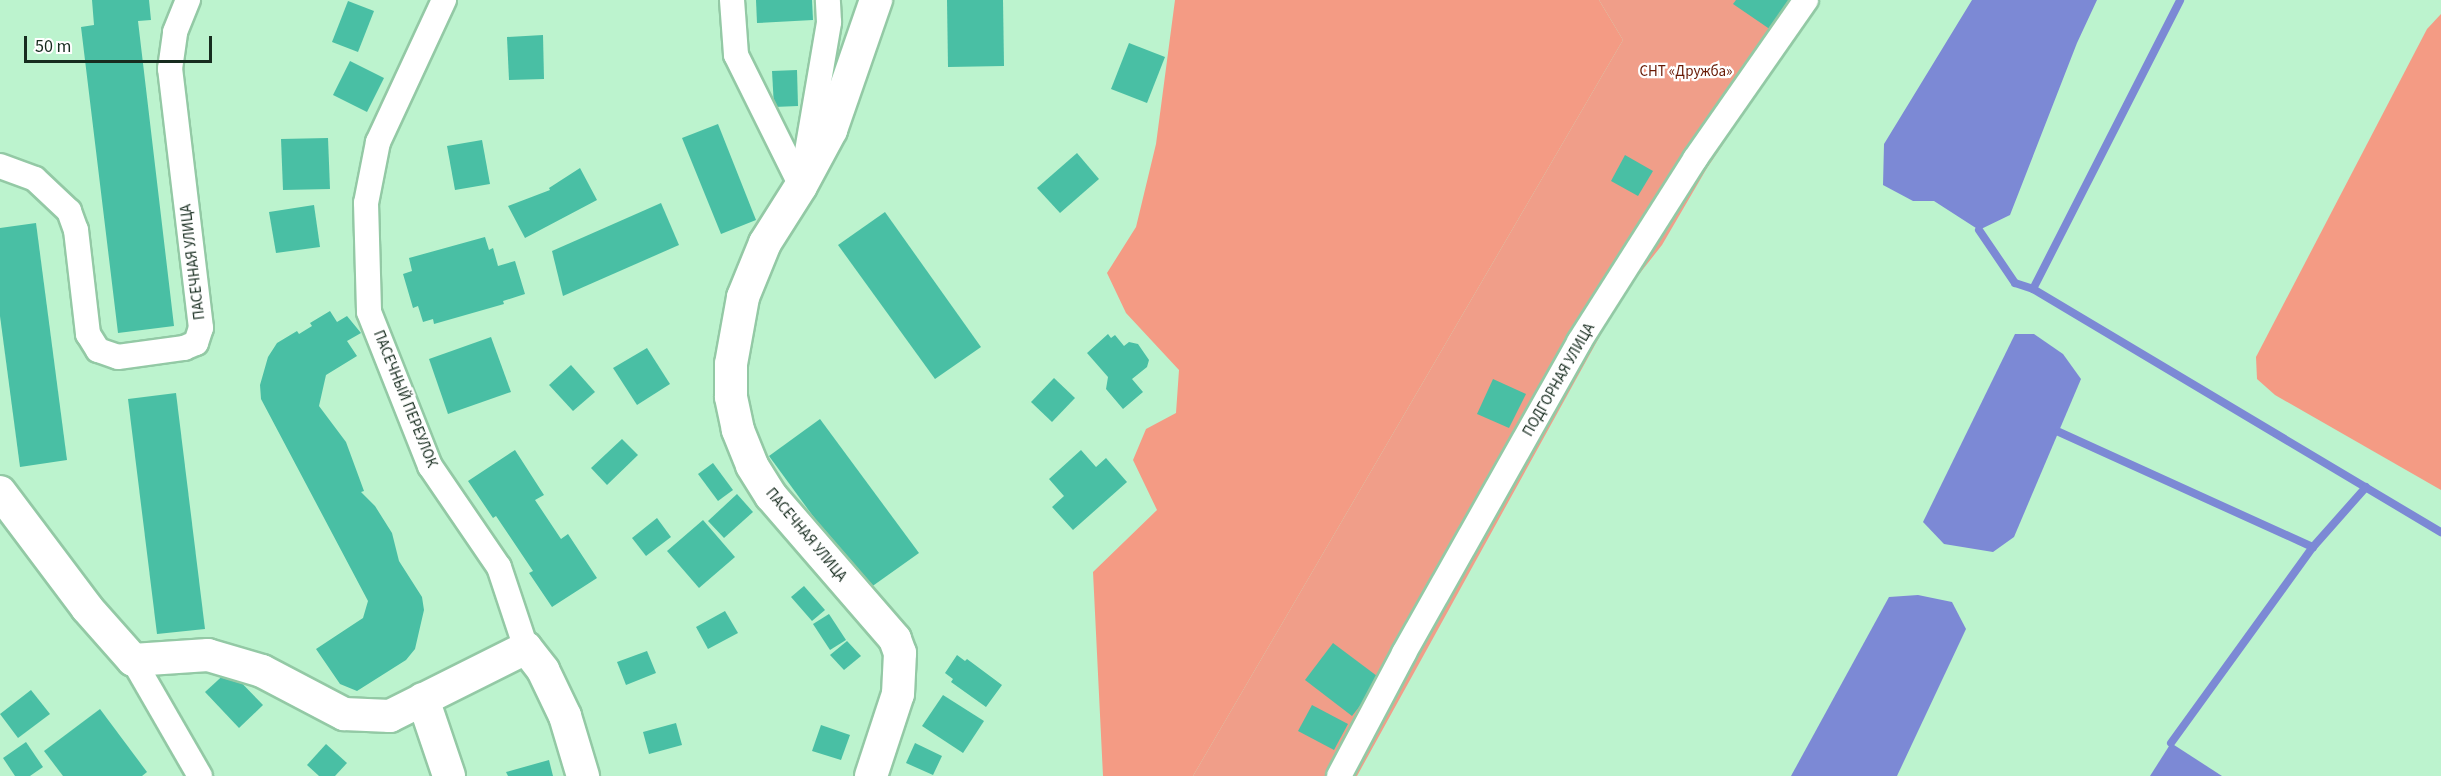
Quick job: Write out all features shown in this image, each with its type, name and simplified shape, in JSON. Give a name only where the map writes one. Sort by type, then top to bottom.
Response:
[{"type":"street","name":"ПАСЕЧНАЯ УЛИЦА","points":[[0,166],[35,179],[69,211],[76,230],[88,334],[98,350],[118,357],[184,348],[195,343],[201,328],[170,69],[175,32],[188,0]]},
{"type":"street","name":"ПАСЕЧНЫЙ ПЕРЕУЛОК","points":[[444,0],[378,142],[366,203],[369,312],[430,466],[499,567],[526,648],[543,670],[566,716],[583,776]]},
{"type":"street","points":[[732,0],[736,55],[801,186]]},
{"type":"street","name":"ПАСЕЧНАЯ УЛИЦА","points":[[801,186],[829,22],[828,0]]},
{"type":"street","name":"ПАСЕЧНАЯ УЛИЦА","points":[[871,776],[898,694],[900,653],[895,639],[771,496],[752,465],[741,439],[731,396],[732,354],[743,297],[765,243],[801,186],[831,130],[876,0]]},
{"type":"street","name":"ПОДГОРНАЯ УЛИЦА","points":[[1339,776],[1404,653],[1579,342],[1695,159],[1806,0]]},
{"type":"street","points":[[0,492],[87,608],[133,660],[200,776]]},
{"type":"street","points":[[133,660],[208,656],[262,671],[344,714],[390,716],[526,648]]},
{"type":"street","points":[[423,699],[449,776]]},
{"type":"green space","name":"СНТ «Дружба»","points":[[1599,0],[1820,0],[1707,168],[1662,245],[1622,296],[1357,776],[1193,776],[1623,40]]},
{"type":"shaded area","points":[[1175,0],[1599,0],[1623,40],[1193,776],[1103,776],[1093,572],[1157,510],[1133,460],[1146,429],[1176,413],[1179,370],[1126,313],[1107,273],[1136,227],[1156,144]]},
{"type":"shaded area","points":[[2441,14],[2441,490],[2275,395],[2257,379],[2256,357],[2427,29]]},
{"type":"water","points":[[1972,0],[2097,0],[2077,43],[2010,215],[1979,230],[1934,201],[1913,201],[1883,185],[1884,144]]},
{"type":"water","points":[[2015,334],[2034,334],[2063,354],[2081,379],[2014,537],[1993,552],[1944,544],[1923,522]]},
{"type":"water","points":[[1918,595],[1952,602],[1966,629],[1897,776],[1791,776],[1889,597]]},
{"type":"water","points":[[2171,743],[2222,776],[2150,776]]},
{"type":"building","points":[[92,0],[149,0],[151,20],[138,21],[174,326],[118,333],[81,27],[94,25]]},
{"type":"building","points":[[756,0],[812,0],[813,20],[757,23]]},
{"type":"building","points":[[947,0],[1003,0],[1004,66],[948,67]]},
{"type":"building","points":[[1736,0],[1789,0],[1794,3],[1774,32],[1733,4]]},
{"type":"building","points":[[348,1],[374,11],[358,52],[332,42]]},
{"type":"building","points":[[543,35],[544,79],[509,80],[507,37]]},
{"type":"building","points":[[1129,43],[1165,57],[1147,103],[1111,89]]},
{"type":"building","points":[[350,61],[384,78],[367,112],[333,95]]},
{"type":"building","points":[[797,70],[798,106],[774,107],[772,71]]},
{"type":"building","points":[[718,124],[756,220],[721,234],[682,138]]},
{"type":"building","points":[[328,138],[330,189],[283,190],[281,139]]},
{"type":"building","points":[[482,140],[490,184],[455,190],[447,146]]},
{"type":"building","points":[[1077,153],[1099,179],[1060,213],[1037,188]]},
{"type":"building","points":[[1625,155],[1653,171],[1638,196],[1611,181]]},
{"type":"building","points":[[580,168],[597,200],[525,238],[508,206],[550,190],[549,188]]},
{"type":"building","points":[[661,203],[679,245],[563,296],[552,251]]},
{"type":"building","points":[[314,205],[320,247],[276,253],[269,212]]},
{"type":"building","points":[[885,212],[981,347],[935,379],[838,245]]},
{"type":"building","points":[[36,223],[67,460],[20,467],[0,316],[0,228]]},
{"type":"building","points":[[485,237],[489,250],[493,248],[498,266],[515,261],[525,294],[503,301],[504,304],[434,324],[433,319],[423,322],[418,306],[413,308],[403,274],[412,271],[409,258]]},
{"type":"building","points":[[330,311],[337,322],[347,316],[361,333],[347,341],[357,356],[326,375],[319,406],[346,442],[364,491],[361,492],[375,506],[392,533],[399,561],[422,597],[424,610],[415,649],[406,660],[357,691],[340,684],[316,649],[363,618],[368,601],[261,399],[260,385],[268,357],[277,343],[297,331],[299,334],[312,326],[310,323]]},
{"type":"building","points":[[1108,334],[1111,338],[1115,335],[1124,346],[1129,342],[1138,344],[1149,360],[1147,367],[1132,379],[1143,392],[1123,409],[1106,389],[1108,377],[1087,353]]},
{"type":"building","points":[[491,337],[511,392],[448,414],[429,359]]},
{"type":"building","points":[[647,348],[670,384],[637,405],[613,368]]},
{"type":"building","points":[[571,365],[595,392],[573,411],[549,385]]},
{"type":"building","points":[[1054,378],[1075,398],[1052,422],[1031,402]]},
{"type":"building","points":[[1493,379],[1526,394],[1509,428],[1477,414]]},
{"type":"building","points":[[176,393],[205,629],[157,634],[128,399]]},
{"type":"building","points":[[820,419],[919,553],[867,590],[769,456]]},
{"type":"building","points":[[622,439],[638,455],[607,485],[591,468]]},
{"type":"building","points":[[515,450],[544,495],[535,500],[561,539],[568,534],[597,578],[552,607],[529,573],[533,571],[496,516],[493,518],[468,481]]},
{"type":"building","points":[[1081,450],[1096,467],[1106,458],[1127,482],[1073,530],[1052,507],[1064,496],[1049,479]]},
{"type":"building","points":[[713,463],[733,490],[718,501],[698,474]]},
{"type":"building","points":[[737,494],[753,512],[724,538],[708,521]]},
{"type":"building","points":[[657,518],[671,537],[646,556],[632,538]]},
{"type":"building","points":[[703,520],[735,557],[699,588],[667,551]]},
{"type":"building","points":[[804,586],[825,610],[812,621],[791,597]]},
{"type":"building","points":[[725,611],[738,633],[708,649],[696,627]]},
{"type":"building","points":[[829,614],[846,640],[830,650],[813,624]]},
{"type":"building","points":[[847,641],[861,656],[844,670],[830,655]]},
{"type":"building","points":[[1333,643],[1381,679],[1352,716],[1305,680]]},
{"type":"building","points":[[647,651],[656,673],[626,685],[617,662]]},
{"type":"building","points":[[957,655],[965,661],[967,659],[1002,685],[986,707],[951,682],[953,679],[945,673]]},
{"type":"building","points":[[229,670],[263,705],[239,728],[205,692]]},
{"type":"building","points":[[31,690],[50,714],[18,738],[0,714]]},
{"type":"building","points":[[943,695],[984,721],[963,753],[922,726]]},
{"type":"building","points":[[1312,705],[1348,724],[1334,750],[1298,731]]},
{"type":"building","points":[[100,709],[147,772],[142,776],[63,776],[44,751]]},
{"type":"building","points":[[676,723],[682,745],[649,754],[643,732]]},
{"type":"building","points":[[821,725],[850,735],[841,760],[812,751]]},
{"type":"building","points":[[26,742],[43,767],[30,776],[15,776],[3,758]]},
{"type":"building","points":[[915,743],[942,756],[933,775],[906,763]]},
{"type":"building","points":[[326,744],[347,763],[335,776],[319,776],[307,765]]},
{"type":"building","points":[[549,760],[553,776],[508,776],[506,772]]},
{"type":"waterway","points":[[2033,289],[2180,0]]},
{"type":"waterway","points":[[1979,230],[2015,283],[2033,289],[2441,532]]},
{"type":"waterway","points":[[2059,432],[2313,547]]},
{"type":"waterway","points":[[2171,743],[2313,547],[2366,487]]}]
